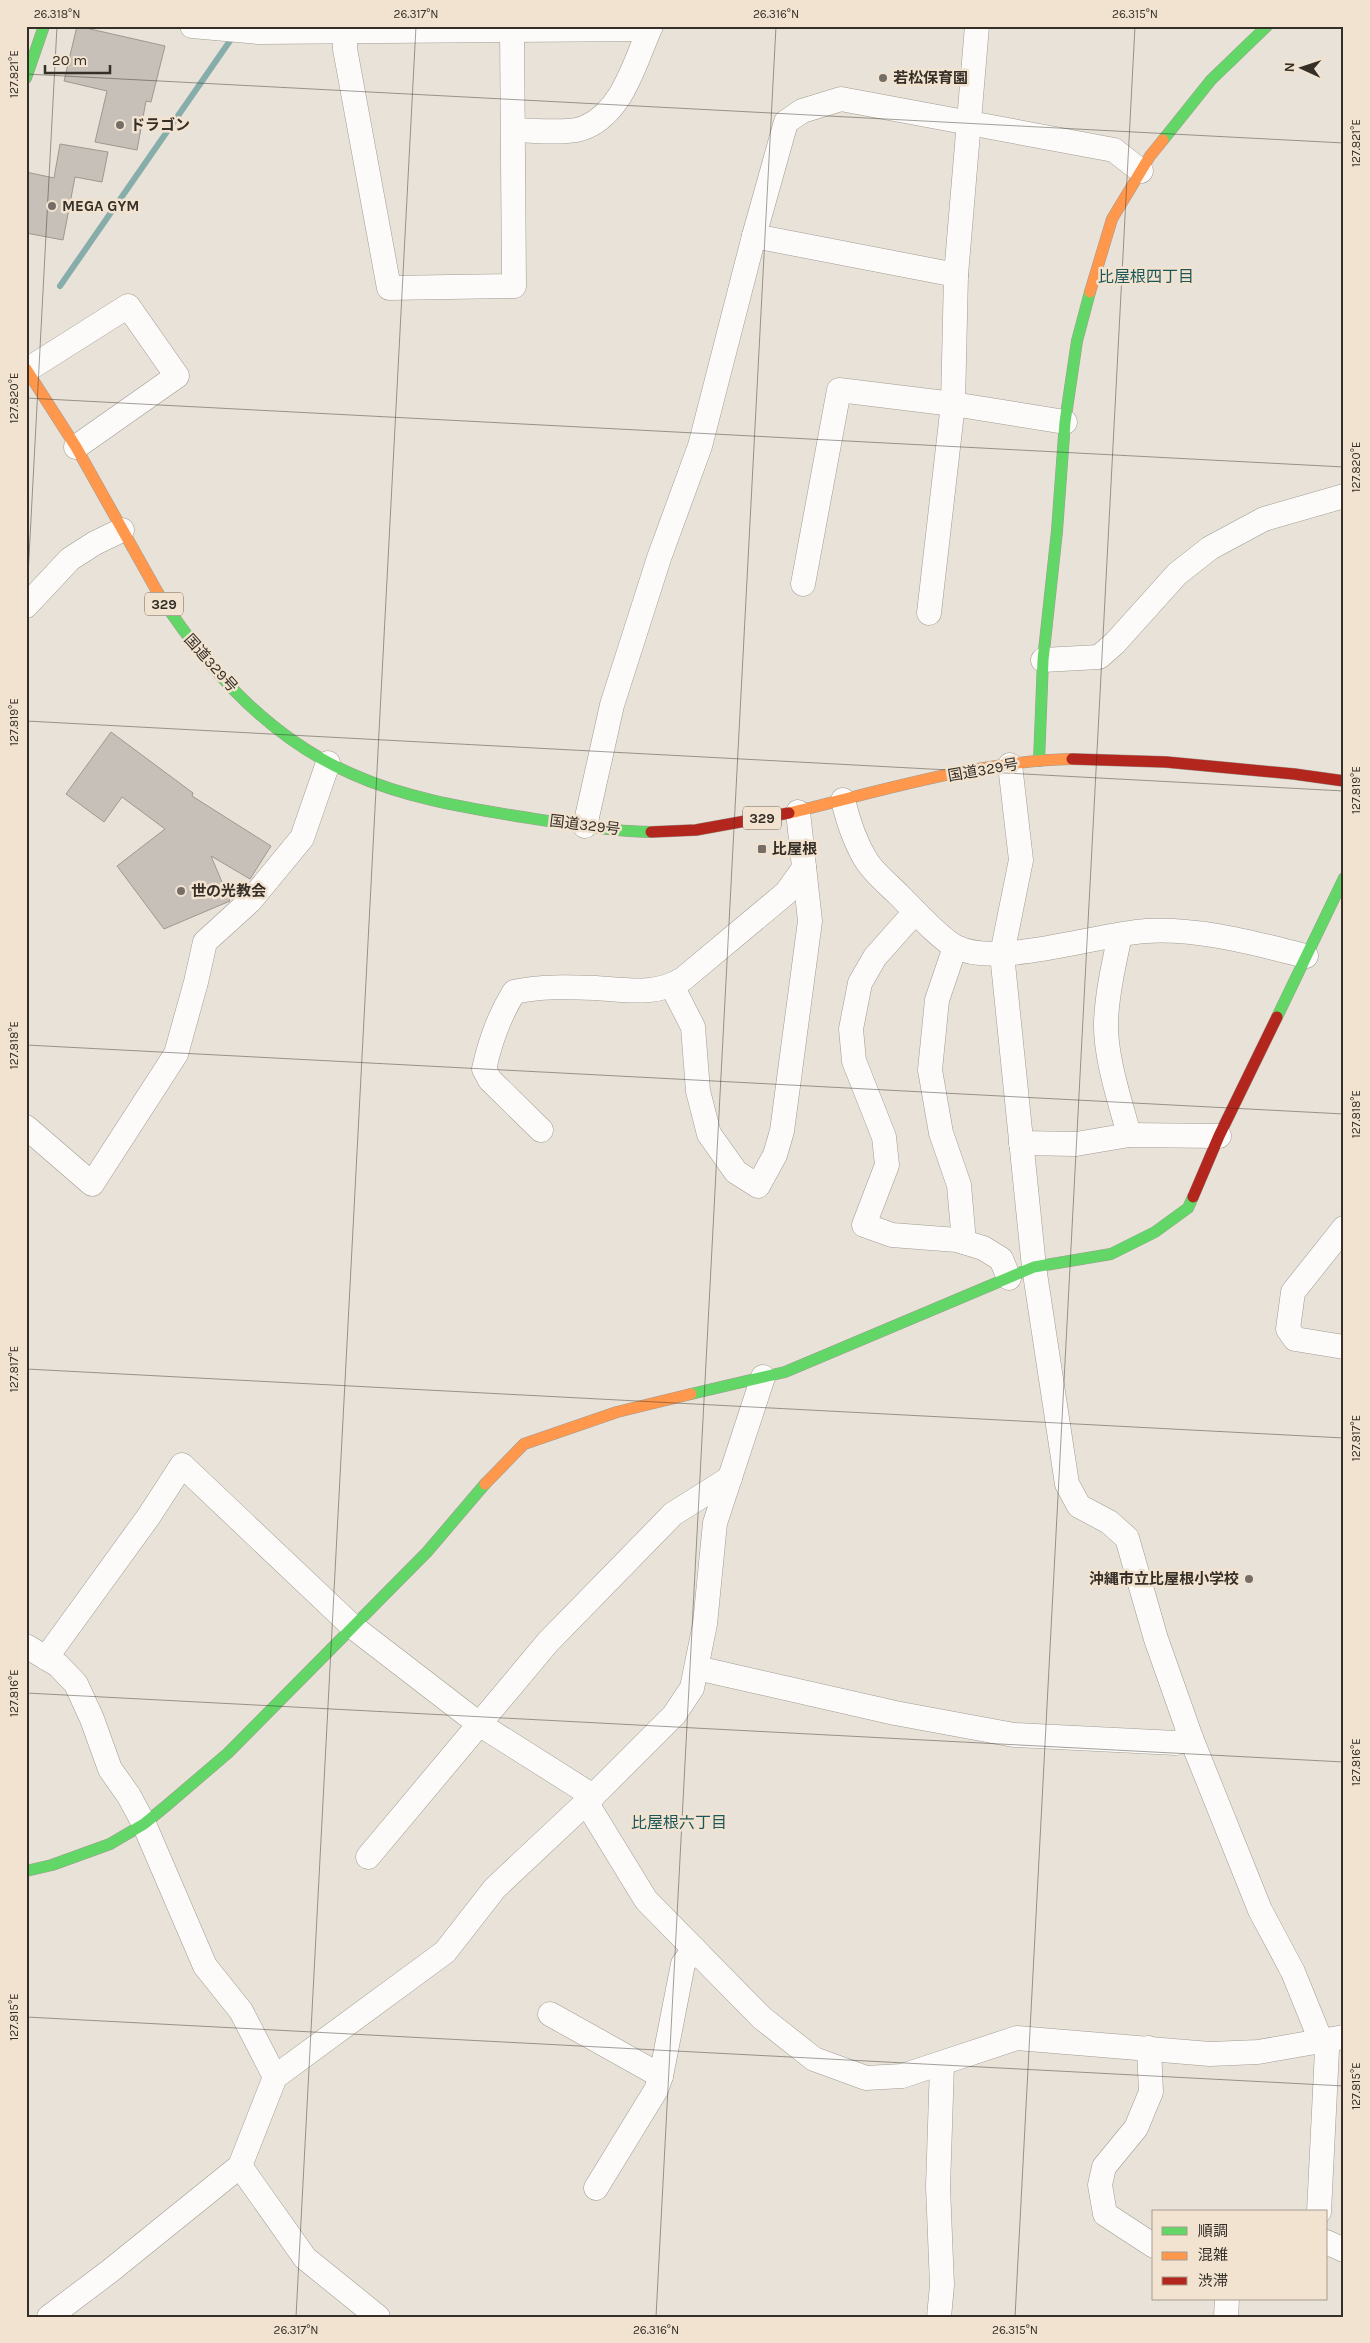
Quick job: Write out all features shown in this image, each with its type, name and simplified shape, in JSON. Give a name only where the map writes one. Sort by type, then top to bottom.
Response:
[{"type":"main road","points":[[26,78],[44,26]]},
{"type":"main road","points":[[1039,761],[1043,660],[1057,531],[1065,422],[1077,341],[1092,282],[1112,219],[1150,156],[1211,80],[1267,26]]},
{"type":"main road","name":"国道329号","points":[[26,369],[76,447],[169,612],[185,636],[216,672],[268,720],[328,763],[374,782],[440,802],[585,826],[637,832],[692,830],[798,812],[903,785],[1039,761],[1109,758],[1171,761],[1344,781]]},
{"type":"main road","points":[[26,1871],[52,1865],[110,1844],[144,1824],[228,1753],[427,1552],[494,1473],[524,1444],[617,1412],[786,1372],[1034,1267],[1111,1254],[1155,1232],[1188,1208],[1219,1136],[1344,878]]},
{"type":"street","points":[[192,26],[226,29],[345,31],[650,28],[620,97],[608,112],[586,128],[568,131],[514,130]]},
{"type":"street","points":[[929,613],[953,404],[956,275],[970,125],[976,26]]},
{"type":"street","points":[[345,31],[345,49],[390,288],[514,286],[512,30]]},
{"type":"street","points":[[585,826],[612,705],[659,558],[700,446],[754,236],[786,122],[802,111],[841,99],[970,125],[1114,150],[1141,171]]},
{"type":"street","points":[[754,236],[956,275]]},
{"type":"street","points":[[26,369],[128,306],[177,376],[76,447]]},
{"type":"street","points":[[803,584],[839,390],[953,404],[1065,422]]},
{"type":"street","points":[[1043,660],[1099,657],[1115,644],[1177,574],[1210,548],[1264,519],[1344,496]]},
{"type":"street","points":[[26,606],[70,559],[95,543],[122,530]]},
{"type":"street","points":[[26,1127],[92,1184],[176,1054],[205,942],[250,901],[302,838],[328,763]]},
{"type":"street","points":[[1010,765],[1021,860],[1002,954],[1034,1267],[1067,1484],[1078,1506],[1109,1522],[1127,1538],[1156,1639],[1192,1738],[1260,1910],[1294,1972],[1321,2040],[1327,2050],[1319,2210]]},
{"type":"street","points":[[843,800],[848,823],[866,861],[915,912],[955,947],[976,953],[1002,954],[1145,931],[1194,932],[1234,938],[1306,956]]},
{"type":"street","points":[[672,986],[692,1027],[698,1091],[709,1134],[736,1172],[758,1186],[775,1155],[782,1131],[810,921],[798,812]]},
{"type":"street","points":[[541,1130],[490,1080],[484,1069],[488,1051],[503,1010],[514,992],[528,988],[653,991],[672,986],[786,894],[804,868]]},
{"type":"street","points":[[915,912],[875,957],[860,984],[851,1029],[854,1061],[884,1137],[887,1165],[864,1225],[892,1234],[964,1242],[983,1248],[1001,1259],[1009,1278]]},
{"type":"street","points":[[1120,935],[1114,961],[1106,1023],[1113,1073],[1128,1135]]},
{"type":"street","points":[[955,947],[937,1000],[930,1070],[941,1134],[959,1185],[964,1242]]},
{"type":"street","points":[[1021,1143],[1076,1144],[1128,1135],[1219,1136]]},
{"type":"street","points":[[1344,1228],[1293,1292],[1288,1329],[1295,1339],[1344,1347]]},
{"type":"street","points":[[49,2317],[110,2272],[240,2166],[275,2077],[444,1952],[495,1888],[590,1799],[674,1715],[692,1688],[705,1624],[715,1523],[763,1377]]},
{"type":"street","points":[[46,1658],[149,1516],[182,1465],[353,1627],[480,1724],[590,1799],[646,1900],[762,2018],[814,2059],[866,2078],[902,2076],[1016,2038],[1210,2054],[1258,2052],[1344,2037]]},
{"type":"street","points":[[368,1858],[548,1642],[673,1514],[730,1478]]},
{"type":"street","points":[[26,1646],[58,1665],[76,1684],[92,1719],[110,1769],[144,1824],[205,1966],[241,2011],[275,2077]]},
{"type":"street","points":[[697,1668],[895,1713],[1014,1735],[1176,1743],[1192,1738]]},
{"type":"street","points":[[596,2188],[656,2090],[661,2076],[683,1964],[694,1949]]},
{"type":"street","points":[[550,2014],[661,2076]]},
{"type":"street","points":[[1149,2048],[1151,2092],[1136,2128],[1104,2167],[1100,2185],[1105,2214],[1152,2245]]},
{"type":"street","points":[[939,2317],[942,2285],[938,2187],[942,2064]]},
{"type":"street","points":[[240,2166],[304,2258],[378,2317]]},
{"type":"street","points":[[1328,2243],[1344,2250]]},
{"type":"street","points":[[1226,2317],[1227,2300]]},
{"type":"building","points":[[77,26],[165,46],[151,102],[146,101],[137,150],[95,142],[107,91],[64,81]]},
{"type":"building","points":[[60,144],[108,152],[102,182],[75,177],[63,240],[26,233],[26,172],[54,178]]},
{"type":"building","points":[[111,732],[193,793],[192,796],[271,846],[250,879],[211,856],[230,901],[164,929],[117,866],[165,829],[122,797],[104,822],[66,794]]},
{"type":"waterway","points":[[60,286],[234,35]]},
{"type":"traffic: fast","points":[[26,78],[44,26]]},
{"type":"traffic: fast","points":[[1163,140],[1211,80],[1267,26]]},
{"type":"traffic: fast","points":[[1039,761],[1043,660],[1057,531],[1065,422],[1077,341],[1090,292]]},
{"type":"traffic: fast","points":[[158,593],[197,648],[242,698],[293,741],[322,759],[352,774],[391,789],[453,805],[584,826],[651,832]]},
{"type":"traffic: fast","points":[[1277,1017],[1344,878]]},
{"type":"traffic: fast","points":[[691,1394],[785,1372],[1034,1267],[1111,1254],[1155,1232],[1188,1208],[1193,1197]]},
{"type":"traffic: fast","points":[[26,1871],[52,1865],[110,1844],[144,1824],[166,1806],[228,1753],[427,1552],[485,1484]]},
{"type":"traffic: slow","points":[[1090,292],[1112,219],[1150,156],[1163,140]]},
{"type":"traffic: slow","points":[[26,369],[76,447],[158,593]]},
{"type":"traffic: slow","points":[[789,813],[965,771],[1036,761],[1072,759]]},
{"type":"traffic: slow","points":[[485,1484],[524,1444],[617,1412],[691,1394]]},
{"type":"traffic: jam","points":[[1072,759],[1166,762],[1294,774],[1344,781]]},
{"type":"traffic: jam","points":[[651,832],[696,830],[789,813]]},
{"type":"traffic: jam","points":[[1193,1197],[1219,1136],[1277,1017]]},
{"type":"place","name":"若松保育園","points":[[883,78]]},
{"type":"place","name":"ドラゴン","points":[[120,125]]},
{"type":"place","name":"MEGA GYM","points":[[52,206]]},
{"type":"place","name":"比屋根","points":[[762,849]]},
{"type":"place","name":"世の光教会","points":[[181,891]]},
{"type":"place","name":"沖縄市立比屋根小学校","points":[[1249,1579]]},
{"type":"district","name":"比屋根四丁目","points":[[1146,276]]},
{"type":"district","name":"比屋根六丁目","points":[[679,1822]]}]
